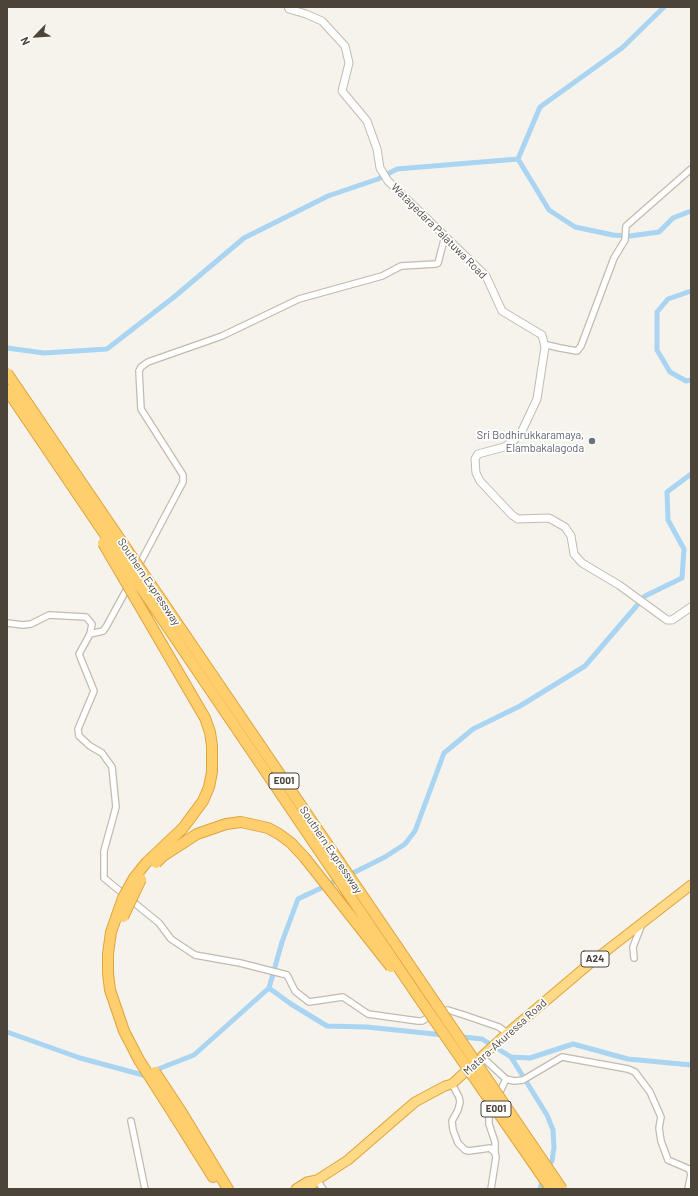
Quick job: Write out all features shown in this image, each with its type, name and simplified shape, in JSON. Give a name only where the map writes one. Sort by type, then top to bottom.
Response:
[{"type":"highway","name":"Southern Expressway","points":[[7,372],[562,1189]]},
{"type":"highway","name":"Southern Expressway","points":[[7,390],[440,1029],[551,1189]]},
{"type":"highway","points":[[31,425],[112,558],[194,698],[205,718],[210,732],[212,746],[212,772],[203,802],[183,828],[146,863],[134,878],[123,898],[112,932],[108,954],[108,972],[110,990],[124,1031],[139,1060],[228,1189]]},
{"type":"highway","points":[[221,1189],[141,1053],[121,1009],[116,990],[114,967],[115,948],[119,926],[124,911],[138,883],[162,856],[197,834],[226,824],[241,822],[268,828],[279,834],[291,843],[305,858],[440,1029]]},
{"type":"highway","name":"Matara-Akuressa Road","points":[[296,1189],[308,1182],[316,1180],[348,1160],[415,1102],[452,1084],[505,1035],[588,965],[691,885]]},
{"type":"highway","name":"Matara-Akuressa Road","points":[[309,1189],[316,1180]]},
{"type":"street","name":"Watagedara Palatuwa Road","points":[[288,7],[322,21],[345,46],[349,63],[342,91],[367,122],[377,150],[380,168],[388,182],[486,276],[502,312],[542,335],[545,347]]},
{"type":"street","points":[[691,169],[626,226],[625,240],[614,258],[581,346],[577,351],[547,345],[545,347],[537,398],[521,433],[512,442],[504,447],[478,454],[474,459],[476,473],[480,481],[512,515],[518,519],[549,518],[565,527],[571,536],[574,554],[582,563],[619,585],[667,620],[672,620],[691,607]]},
{"type":"street","points":[[90,634],[103,630],[106,627],[183,482],[183,475],[141,409],[139,371],[141,367],[148,362],[222,336],[299,299],[382,276],[401,266],[436,264],[438,263],[445,236]]},
{"type":"street","points":[[7,623],[23,625],[31,624],[49,615],[86,616],[92,624],[90,634],[79,654],[94,691],[78,729],[79,736],[90,746],[102,753],[112,767],[116,807],[104,851],[104,878],[159,923],[170,939],[196,955],[240,963],[287,975],[295,991],[309,1002],[343,997],[368,1014],[418,1021],[422,1021],[448,1010],[499,1027],[505,1035]]},
{"type":"street","points":[[634,958],[634,947],[642,924]]},
{"type":"street","points":[[484,1054],[489,1065],[506,1079],[514,1081],[523,1080],[562,1057],[628,1069],[635,1072],[650,1092],[661,1117],[659,1128],[661,1141],[668,1160],[689,1169],[691,1174],[688,1189]]},
{"type":"street","points":[[491,1189],[496,1157],[495,1142],[489,1124],[490,1114],[506,1079]]},
{"type":"street","points":[[452,1084],[460,1102],[458,1110],[452,1121],[453,1130],[458,1143],[468,1152],[490,1148],[495,1153]]},
{"type":"street","points":[[132,1121],[146,1189]]},
{"type":"street","points":[[316,1180],[323,1189]]},
{"type":"waterway","points":[[7,348],[44,353],[107,349],[174,297],[244,238],[328,196],[378,179],[397,169],[518,159],[540,107],[622,48],[664,7]]},
{"type":"waterway","points":[[518,159],[549,210],[575,227],[613,235],[630,236],[659,232],[673,218],[691,211]]},
{"type":"waterway","points":[[691,291],[668,299],[657,312],[657,350],[670,372],[686,381],[691,380]]},
{"type":"waterway","points":[[347,876],[385,857],[405,844],[415,831],[444,753],[473,729],[520,706],[585,666],[645,596],[682,578],[684,549],[668,520],[667,492],[691,474]]},
{"type":"waterway","points":[[7,1032],[80,1058],[143,1075],[194,1055],[269,988],[282,942],[298,899],[340,879]]},
{"type":"waterway","points":[[269,988],[291,1004],[327,1026],[367,1027],[482,1039],[511,1057],[530,1058],[573,1044],[628,1059],[691,1065]]},
{"type":"waterway","points":[[511,1057],[547,1115],[553,1130],[554,1147],[552,1161],[547,1169]]},
{"type":"waterway","points":[[540,1189],[543,1178]]},
{"type":"place","name":"Sri Bodhirukkaramaya, Elambakalagoda","points":[[592,441]]}]
